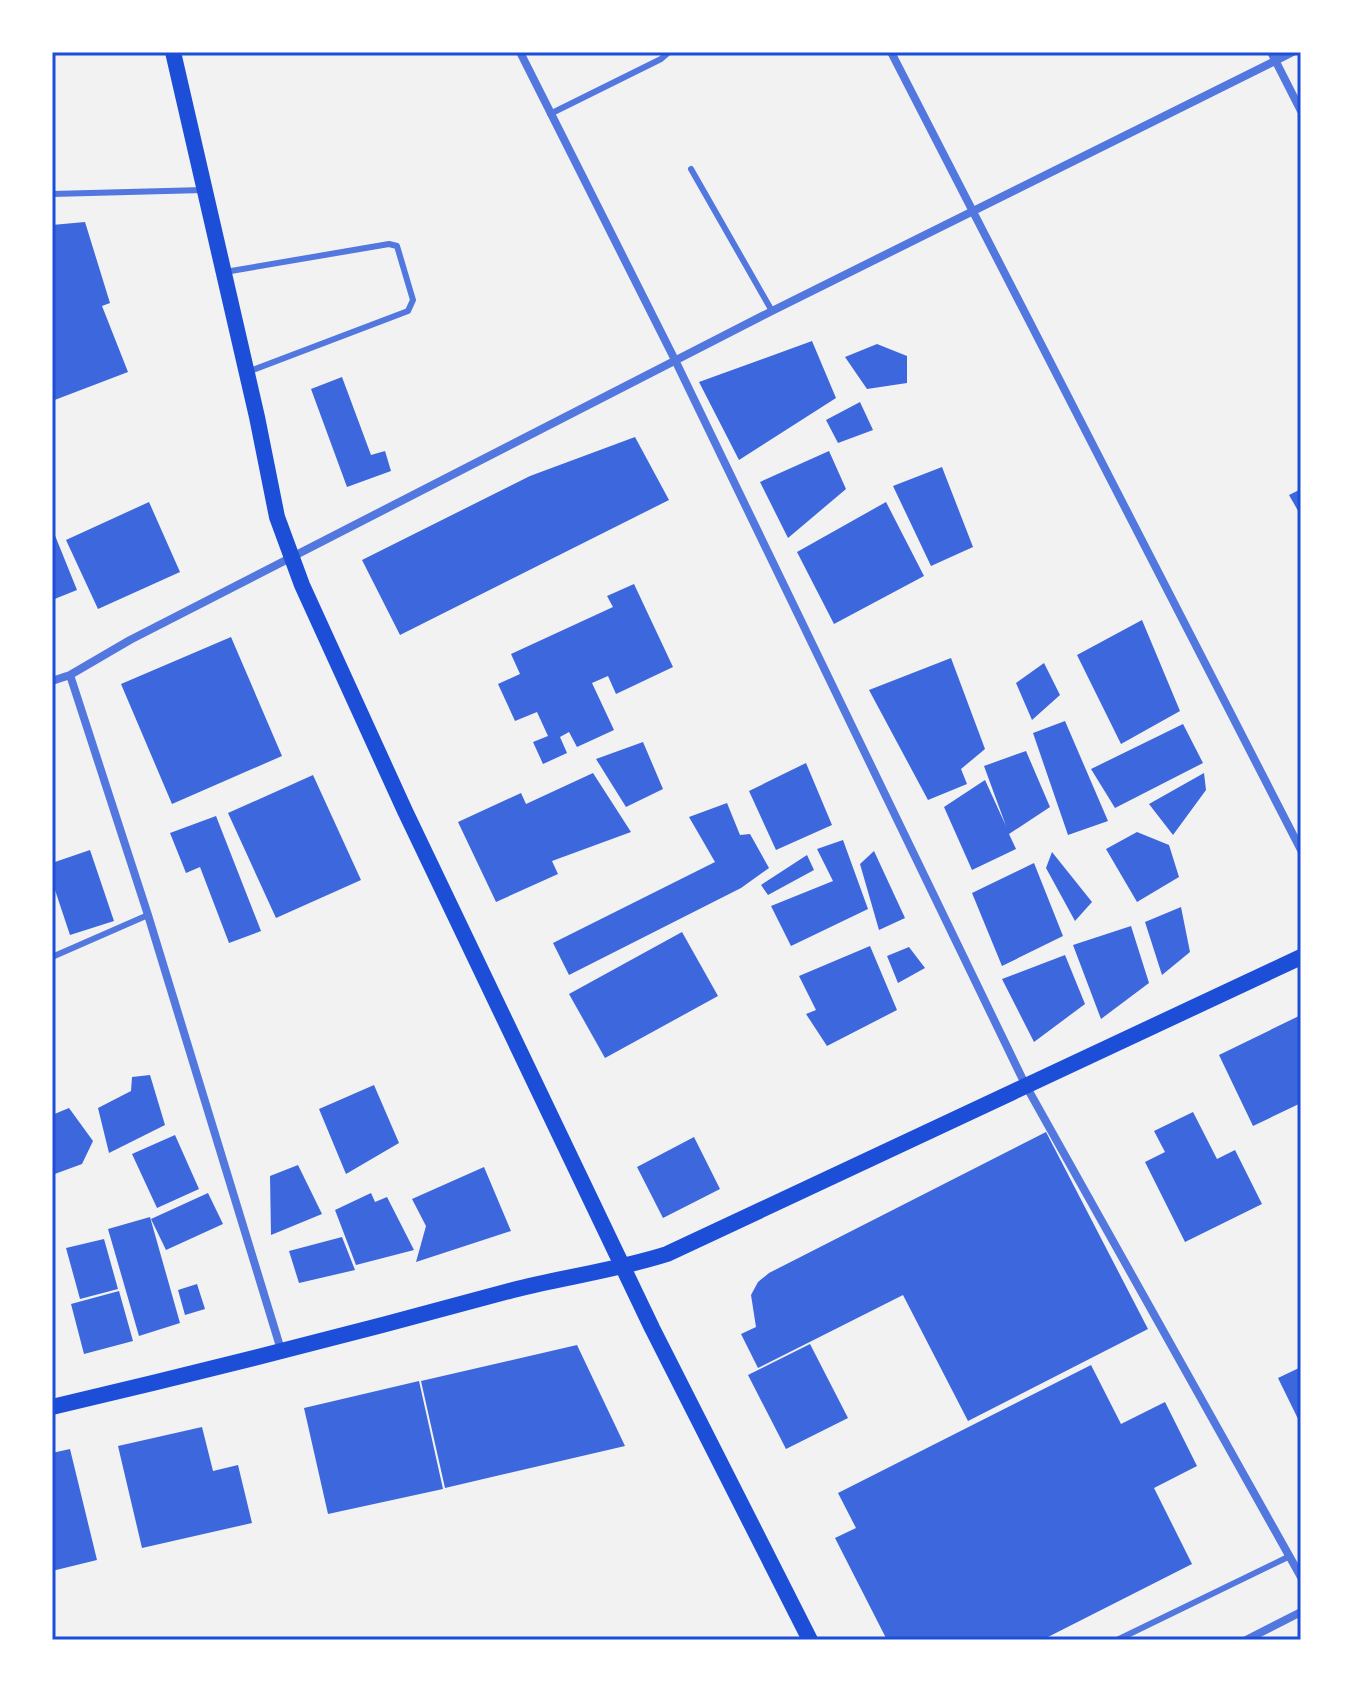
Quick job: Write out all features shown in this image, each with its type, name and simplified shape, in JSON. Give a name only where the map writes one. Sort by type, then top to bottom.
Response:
[{"type":"main road","points":[[173,52],[277,517],[291,557],[405,811],[652,1328],[805,1639]]},
{"type":"main road","points":[[52,1407],[282,1353],[556,1279],[625,1266],[667,1254],[1301,957]]},
{"type":"street","points":[[520,52],[676,362],[1025,1084],[1301,1577]]},
{"type":"street","points":[[891,52],[1301,850]]},
{"type":"street","points":[[1271,52],[1301,111]]},
{"type":"street","points":[[52,681],[70,675],[130,640],[772,311],[1293,52]]},
{"type":"street","points":[[70,675],[148,915],[282,1353]]},
{"type":"street","points":[[1246,1640],[1301,1612]]},
{"type":"lane","points":[[550,114],[661,59],[669,52]]},
{"type":"lane","points":[[691,169],[772,311]]},
{"type":"lane","points":[[52,194],[204,190]]},
{"type":"lane","points":[[223,272],[389,244],[397,246],[413,300],[408,311],[246,373]]},
{"type":"lane","points":[[52,957],[148,915]]},
{"type":"lane","points":[[1117,1640],[1290,1556]]},
{"type":"building","points":[[85,222],[110,303],[102,306],[128,372],[52,401],[52,225]]},
{"type":"building","points":[[812,341],[836,398],[739,460],[699,382]]},
{"type":"building","points":[[877,344],[907,356],[907,383],[867,389],[845,357]]},
{"type":"building","points":[[342,377],[371,455],[385,451],[391,471],[347,487],[311,389]]},
{"type":"building","points":[[860,402],[873,430],[838,443],[826,420]]},
{"type":"building","points":[[635,437],[669,500],[400,635],[362,560],[530,476]]},
{"type":"building","points":[[829,451],[846,489],[788,538],[760,482]]},
{"type":"building","points":[[942,467],[973,547],[931,566],[893,486]]},
{"type":"building","points":[[1301,489],[1301,516],[1289,495]]},
{"type":"building","points":[[149,502],[180,572],[98,609],[66,540]]},
{"type":"building","points":[[886,502],[924,576],[834,624],[797,552]]},
{"type":"building","points":[[52,528],[77,590],[52,600]]},
{"type":"building","points":[[634,584],[673,667],[616,694],[608,676],[592,683],[614,730],[577,747],[569,732],[560,737],[567,753],[543,764],[533,742],[548,736],[537,712],[515,721],[498,684],[520,674],[511,654],[613,607],[607,596]]},
{"type":"building","points":[[1142,620],[1180,711],[1121,744],[1077,655]]},
{"type":"building","points":[[231,637],[282,756],[172,804],[121,684]]},
{"type":"building","points":[[951,658],[985,749],[961,769],[967,784],[928,800],[869,690]]},
{"type":"building","points":[[1044,663],[1060,695],[1032,720],[1016,683]]},
{"type":"building","points":[[1065,721],[1108,821],[1068,835],[1033,733]]},
{"type":"building","points":[[1183,724],[1203,763],[1115,808],[1091,769]]},
{"type":"building","points":[[643,742],[663,789],[626,807],[596,759]]},
{"type":"building","points":[[1026,751],[1050,807],[1009,834],[1016,849],[972,870],[944,807],[985,780],[1006,826],[984,766]]},
{"type":"building","points":[[806,763],[832,825],[776,850],[749,791]]},
{"type":"building","points":[[593,773],[631,832],[552,861],[558,874],[496,902],[458,822],[521,793],[526,804]]},
{"type":"building","points":[[1204,773],[1206,790],[1173,835],[1149,804]]},
{"type":"building","points":[[313,775],[361,880],[276,918],[228,813]]},
{"type":"building","points":[[727,803],[740,835],[750,834],[769,868],[741,888],[569,975],[553,943],[715,862],[689,817]]},
{"type":"building","points":[[216,816],[261,931],[229,943],[200,867],[186,873],[170,833]]},
{"type":"building","points":[[1137,832],[1169,845],[1179,877],[1137,902],[1106,849]]},
{"type":"building","points":[[843,840],[868,909],[791,946],[771,906],[833,881],[817,849]]},
{"type":"building","points":[[90,850],[114,921],[70,935],[52,881],[52,863]]},
{"type":"building","points":[[874,851],[905,918],[879,930],[860,864]]},
{"type":"building","points":[[1052,852],[1092,902],[1075,921],[1046,868]]},
{"type":"building","points":[[807,855],[814,870],[768,895],[761,885]]},
{"type":"building","points":[[1034,863],[1063,936],[1002,966],[972,893]]},
{"type":"building","points":[[1181,907],[1190,952],[1162,975],[1145,922]]},
{"type":"building","points":[[1131,926],[1149,983],[1101,1019],[1073,945]]},
{"type":"building","points":[[682,932],[718,996],[605,1058],[569,994]]},
{"type":"building","points":[[870,946],[897,1010],[827,1046],[806,1014],[816,1010],[799,976]]},
{"type":"building","points":[[909,947],[925,968],[898,983],[887,956]]},
{"type":"building","points":[[1065,955],[1085,1004],[1034,1042],[1002,979]]},
{"type":"building","points":[[1301,1015],[1301,1103],[1253,1126],[1219,1055]]},
{"type":"building","points":[[150,1075],[165,1125],[109,1153],[98,1108],[131,1091],[132,1077]]},
{"type":"building","points":[[374,1085],[399,1143],[346,1174],[319,1109]]},
{"type":"building","points":[[69,1108],[93,1141],[82,1164],[52,1175],[52,1115]]},
{"type":"building","points":[[1193,1112],[1217,1159],[1235,1150],[1262,1204],[1185,1242],[1145,1162],[1165,1152],[1154,1131]]},
{"type":"building","points":[[1046,1132],[1148,1329],[968,1421],[903,1295],[758,1368],[741,1334],[756,1327],[751,1295],[758,1282],[769,1273]]},
{"type":"building","points":[[175,1135],[199,1189],[157,1208],[132,1154]]},
{"type":"building","points":[[694,1137],[720,1189],[663,1218],[637,1167]]},
{"type":"building","points":[[298,1165],[322,1214],[271,1235],[270,1176]]},
{"type":"building","points":[[484,1167],[511,1231],[416,1262],[426,1226],[412,1199]]},
{"type":"building","points":[[208,1193],[223,1224],[166,1250],[151,1219]]},
{"type":"building","points":[[371,1193],[375,1202],[387,1197],[414,1250],[356,1265],[335,1210]]},
{"type":"building","points":[[150,1217],[180,1323],[139,1336],[108,1229]]},
{"type":"building","points":[[342,1237],[355,1270],[299,1283],[289,1251]]},
{"type":"building","points":[[104,1239],[118,1289],[80,1299],[66,1248]]},
{"type":"building","points":[[197,1284],[205,1309],[185,1315],[178,1290]]},
{"type":"building","points":[[119,1291],[133,1341],[84,1354],[71,1304]]},
{"type":"building","points":[[810,1344],[848,1418],[786,1449],[748,1375]]},
{"type":"building","points":[[577,1345],[625,1446],[445,1488],[421,1381]]},
{"type":"building","points":[[1091,1365],[1121,1424],[1165,1402],[1197,1466],[1154,1488],[1192,1564],[1042,1640],[887,1640],[835,1538],[856,1528],[838,1493]]},
{"type":"building","points":[[1301,1367],[1301,1425],[1278,1378]]},
{"type":"building","points":[[419,1381],[443,1489],[328,1514],[304,1408]]},
{"type":"building","points":[[202,1427],[213,1471],[238,1465],[252,1523],[142,1548],[118,1446]]},
{"type":"building","points":[[70,1449],[97,1560],[52,1571],[52,1453]]}]
